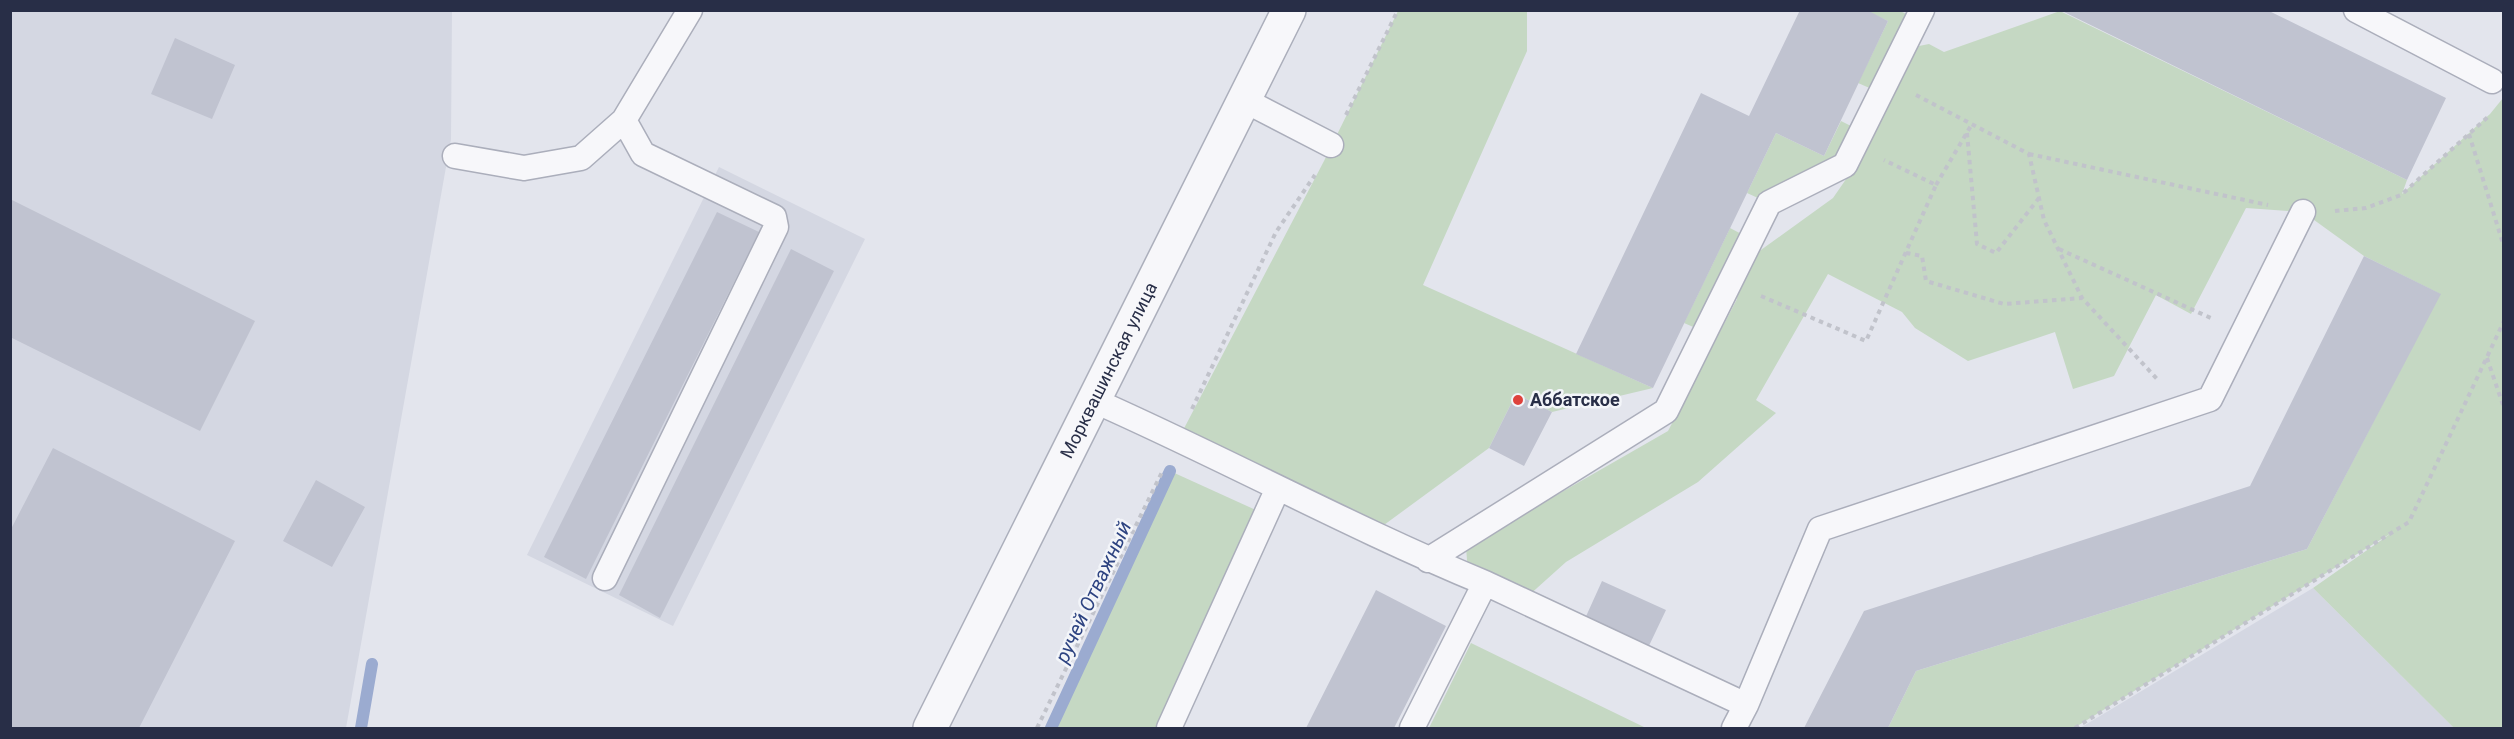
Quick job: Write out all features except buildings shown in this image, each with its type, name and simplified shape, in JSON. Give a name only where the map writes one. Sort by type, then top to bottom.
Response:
[{"type":"street","name":"Морквашинская улица","points":[[930,729],[1289,10]]},
{"type":"lane","points":[[455,156],[524,168],[581,158],[624,120],[690,10]]},
{"type":"lane","points":[[1428,560],[1666,411],[1768,203],[1845,165],[1922,10]]},
{"type":"lane","points":[[2356,10],[2492,81]]},
{"type":"lane","points":[[1244,100],[1331,145]]},
{"type":"lane","points":[[605,578],[776,227],[774,217],[644,154],[624,120]]},
{"type":"lane","points":[[1734,729],[1820,529],[2210,399],[2303,212]]},
{"type":"lane","points":[[1095,401],[1179,438],[1428,560],[1485,583],[1746,705]]},
{"type":"lane","points":[[1169,729],[1278,488]]},
{"type":"lane","points":[[1412,729],[1485,583]]},
{"type":"path","points":[[1037,729],[1179,438],[1276,232],[1331,145],[1398,10]]},
{"type":"path","points":[[1887,81],[2030,154],[2303,212],[2366,208],[2401,195],[2496,109]]},
{"type":"path","points":[[1730,282],[1866,341],[1936,184],[1972,124]]},
{"type":"path","points":[[1967,133],[1977,244],[1995,253],[2039,198]]},
{"type":"path","points":[[2469,134],[2504,247]]},
{"type":"path","points":[[2030,154],[2044,220],[2082,298],[2183,407]]},
{"type":"path","points":[[1887,161],[1936,184]]},
{"type":"path","points":[[2058,248],[2243,333]]},
{"type":"path","points":[[1906,253],[1922,256],[1926,281],[2004,304],[2082,298]]},
{"type":"path","points":[[2075,729],[2409,522],[2504,321]]},
{"type":"path","points":[[2487,357],[2504,408]]},
{"type":"shaded area","points":[[10,11],[452,11],[451,139],[346,728],[11,728]]},
{"type":"shaded area","points":[[719,167],[865,239],[673,626],[527,555]]},
{"type":"shaded area","points":[[2313,588],[2454,728],[2080,728]]},
{"type":"green space","points":[[1398,11],[1527,11],[1527,51],[1423,285],[1653,388],[1552,412],[1516,394],[1489,448],[1373,533],[1179,438],[1324,161]]},
{"type":"green space","points":[[1867,11],[1900,11],[1917,19],[1881,93],[1858,83],[1888,21]]},
{"type":"green space","points":[[2060,11],[2407,180],[2402,194],[2490,114],[2503,98],[2503,728],[2454,728],[2313,588],[2393,532],[2074,728],[1888,728],[1916,671],[2307,549],[2440,294],[2364,256],[2303,212],[2246,208],[2191,314],[2156,295],[2114,376],[2073,389],[2055,332],[1968,361],[1915,328],[1902,312],[1828,274],[1756,400],[1776,413],[1698,482],[1566,562],[1527,597],[1468,573],[1466,547],[1668,431],[1737,299],[1738,278],[1747,260],[1833,198],[1869,146],[1897,84],[1919,46],[1929,44],[1944,52]]},
{"type":"green space","points":[[1841,121],[1861,131],[1845,165],[1769,203],[1747,193],[1776,133],[1824,156]]},
{"type":"green space","points":[[1730,228],[1751,239],[1705,332],[1684,323]]},
{"type":"green space","points":[[1170,471],[1258,511],[1157,728],[1051,728]]},
{"type":"green space","points":[[1471,643],[1646,728],[1429,728]]},
{"type":"waterway","name":"ручей Отважный","points":[[1051,728],[1170,471]]},
{"type":"waterway","name":"ручей Отважный","points":[[361,728],[372,664]]},
{"type":"place","name":"Аббатское","points":[[1518,400]]}]
